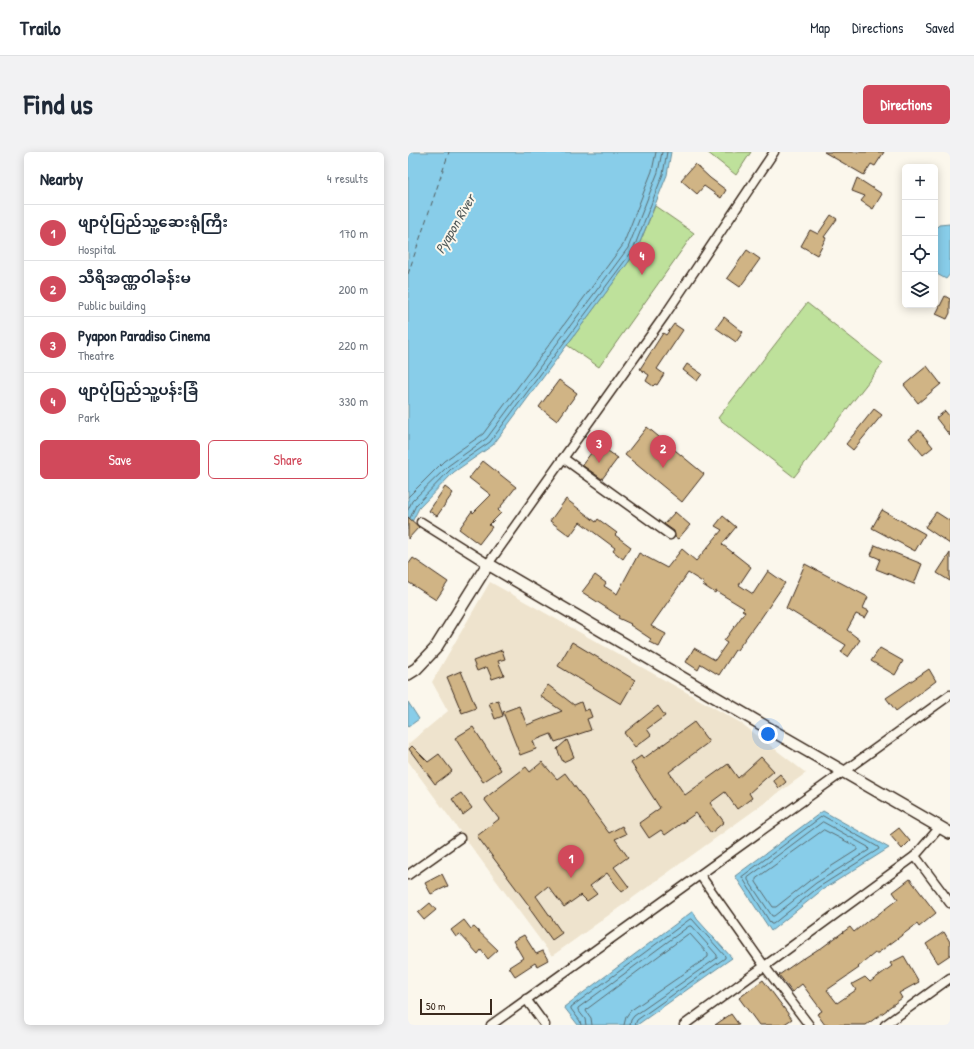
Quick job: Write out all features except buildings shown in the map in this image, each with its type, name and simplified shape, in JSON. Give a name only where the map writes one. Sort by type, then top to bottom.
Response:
[{"type":"main road","points":[[408,674],[435,649],[488,564],[950,833]]},
{"type":"street","points":[[421,522],[488,564],[665,315],[774,152]]},
{"type":"street","points":[[564,458],[670,535]]},
{"type":"street","points":[[491,1025],[950,695]]},
{"type":"street","points":[[684,1025],[915,856],[940,826]]},
{"type":"street","points":[[408,875],[460,838]]},
{"type":"street","points":[[915,856],[950,903]]},
{"type":"street","points":[[700,875],[765,967],[809,1025]]},
{"type":"street","points":[[885,1025],[950,978]]},
{"type":"street","points":[[526,1000],[544,1025]]},
{"type":"shaded area","points":[[490,582],[741,723],[806,773],[552,956],[408,761],[408,744],[448,711],[432,682]]},
{"type":"green space","points":[[707,152],[751,152],[736,175]]},
{"type":"green space","points":[[655,206],[694,233],[599,367],[567,345],[636,252]]},
{"type":"green space","points":[[807,303],[883,363],[794,477],[718,418]]},
{"type":"water","name":"Pyapon River","points":[[408,152],[671,152],[667,175],[636,252],[493,445],[454,472],[419,508],[408,530]]},
{"type":"water","points":[[950,224],[950,274],[946,279],[938,275],[939,225]]},
{"type":"water","points":[[408,702],[419,719],[408,727]]},
{"type":"water","points":[[823,811],[889,848],[822,890],[771,931],[735,876]]},
{"type":"water","points":[[693,911],[697,919],[732,958],[637,1025],[578,1025],[564,1007]]},
{"type":"ferry route","points":[[408,274],[449,152]]},
{"type":"place","name":"ဖျာပုံပြည်သူ့ပန်းခြံ","points":[[642,275]]},
{"type":"place","name":"Pyapon Paradiso Cinema","points":[[599,463]]},
{"type":"place","name":"သီရိအဏ္ဏဝါခန်းမ","points":[[663,468]]},
{"type":"place","name":"ဖျာပုံပြည်သူ့ဆေးရုံကြီး","points":[[571,878]]}]
